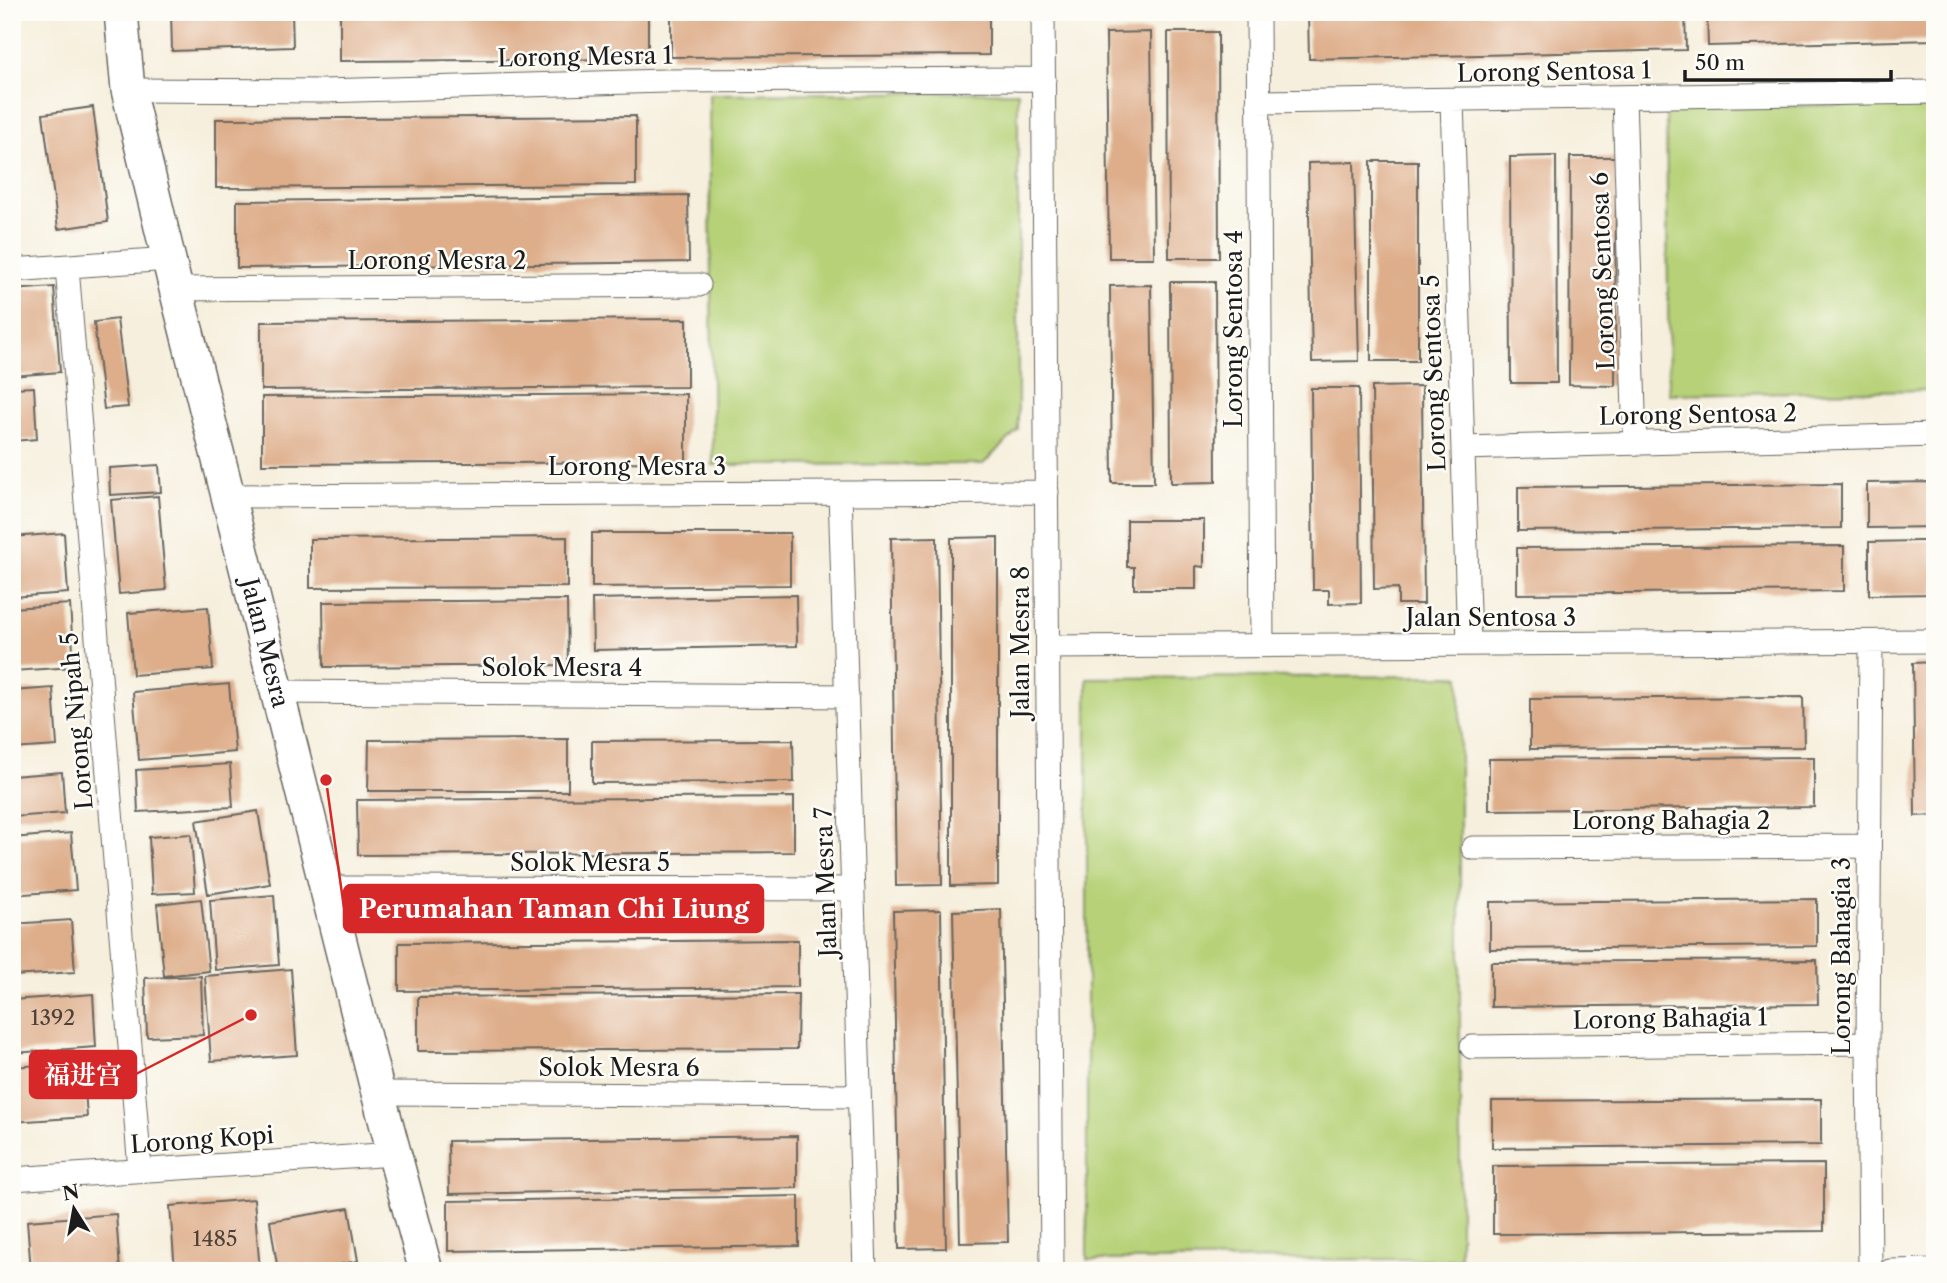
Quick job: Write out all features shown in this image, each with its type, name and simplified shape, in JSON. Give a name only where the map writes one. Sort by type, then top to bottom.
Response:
[{"type":"street","name":"Jalan Mesra","points":[[121,12],[128,90],[172,274],[378,1093],[426,1271]]},
{"type":"street","name":"Jalan Mesra 8","points":[[1044,12],[1052,1271]]},
{"type":"street","name":"Lorong Sentosa 4","points":[[1258,12],[1262,645]]},
{"type":"street","name":"Lorong Mesra 1","points":[[128,90],[324,91],[665,81],[1044,79]]},
{"type":"street","name":"Lorong Sentosa 1","points":[[1258,102],[1935,92]]},
{"type":"street","name":"Lorong Sentosa 6","points":[[1624,97],[1635,443]]},
{"type":"street","name":"Lorong Sentosa 5","points":[[1452,100],[1469,644]]},
{"type":"street","name":"Lorong Mesra 2","points":[[12,270],[67,267],[172,274],[699,285]]},
{"type":"street","name":"Lorong Nipah 5","points":[[67,267],[140,1170]]},
{"type":"street","name":"Lorong Sentosa 2","points":[[1463,448],[1935,435]]},
{"type":"street","name":"Lorong Mesra 3","points":[[228,496],[1046,492]]},
{"type":"street","name":"Jalan Mesra 7","points":[[841,493],[865,1271]]},
{"type":"street","name":"Jalan Sentosa 3","points":[[1048,647],[1935,641]]},
{"type":"street","name":"Lorong Bahagia 3","points":[[1870,1271],[1868,1043],[1871,642]]},
{"type":"street","name":"Solok Mesra 4","points":[[277,692],[847,696]]},
{"type":"street","name":"Lorong Bahagia 2","points":[[1473,848],[1869,846]]},
{"type":"street","name":"Solok Mesra 5","points":[[327,888],[853,889]]},
{"type":"street","name":"Lorong Bahagia 1","points":[[1472,1046],[1868,1043]]},
{"type":"street","name":"Solok Mesra 6","points":[[378,1093],[859,1096]]},
{"type":"street","name":"Lorong Kopi","points":[[12,1178],[394,1154]]},
{"type":"street","points":[[1890,1271],[1935,1270]]},
{"type":"green space","points":[[1018,92],[1018,430],[983,464],[713,465],[709,94]]},
{"type":"green space","points":[[1935,104],[1935,390],[1669,394],[1666,108]]},
{"type":"green space","points":[[1460,676],[1460,1259],[1087,1260],[1087,678]]},
{"type":"building","points":[[171,12],[292,12],[293,47],[172,51]]},
{"type":"building","points":[[340,12],[648,12],[648,59],[340,61]]},
{"type":"building","points":[[671,12],[989,12],[989,55],[671,57]]},
{"type":"building","points":[[1308,12],[1685,12],[1686,50],[1309,59]]},
{"type":"building","points":[[1707,12],[1935,12],[1935,40],[1708,46]]},
{"type":"building","points":[[1151,32],[1154,258],[1109,258],[1106,33]]},
{"type":"building","points":[[1168,32],[1218,32],[1219,258],[1169,258]]},
{"type":"building","points":[[93,107],[108,222],[58,229],[43,114]]},
{"type":"building","points":[[636,116],[636,185],[216,188],[216,119]]},
{"type":"building","points":[[1556,156],[1557,383],[1511,383],[1510,157]]},
{"type":"building","points":[[1570,157],[1616,157],[1615,386],[1569,385]]},
{"type":"building","points":[[1371,161],[1418,161],[1418,361],[1371,361]]},
{"type":"building","points":[[1354,162],[1359,361],[1312,362],[1308,163]]},
{"type":"building","points":[[688,195],[689,262],[237,268],[237,201]]},
{"type":"building","points":[[1170,282],[1215,282],[1216,482],[1171,483]]},
{"type":"building","points":[[1151,285],[1154,483],[1112,483],[1110,286]]},
{"type":"building","points":[[54,287],[60,372],[12,376],[12,290]]},
{"type":"building","points":[[117,319],[128,407],[104,409],[94,322]]},
{"type":"building","points":[[687,319],[687,387],[261,390],[261,322]]},
{"type":"building","points":[[1422,386],[1424,604],[1398,604],[1398,588],[1374,589],[1372,387]]},
{"type":"building","points":[[34,387],[37,439],[12,441],[12,388]]},
{"type":"building","points":[[1311,388],[1359,388],[1361,603],[1329,604],[1329,590],[1313,590]]},
{"type":"building","points":[[686,394],[686,462],[262,464],[262,397]]},
{"type":"building","points":[[159,465],[161,492],[110,495],[109,468]]},
{"type":"building","points":[[1935,482],[1935,527],[1867,528],[1867,483]]},
{"type":"building","points":[[1841,484],[1841,528],[1518,531],[1518,487]]},
{"type":"building","points":[[158,496],[166,590],[119,594],[111,500]]},
{"type":"building","points":[[1127,520],[1204,520],[1204,567],[1196,566],[1196,589],[1134,589],[1134,567],[1127,567]]},
{"type":"building","points":[[64,533],[68,593],[12,597],[12,537]]},
{"type":"building","points":[[592,533],[790,533],[790,585],[592,587]]},
{"type":"building","points":[[567,537],[567,587],[310,588],[310,539]]},
{"type":"building","points":[[937,537],[942,885],[896,886],[891,538]]},
{"type":"building","points":[[998,537],[998,885],[951,886],[951,538]]},
{"type":"building","points":[[1935,541],[1935,594],[1869,595],[1869,542]]},
{"type":"building","points":[[1844,546],[1844,591],[1517,594],[1517,548]]},
{"type":"building","points":[[796,595],[797,646],[593,650],[592,599]]},
{"type":"building","points":[[567,600],[568,665],[324,667],[323,602]]},
{"type":"building","points":[[70,604],[74,667],[12,671],[12,608]]},
{"type":"building","points":[[208,607],[213,669],[133,675],[128,613]]},
{"type":"building","points":[[1935,662],[1935,815],[1915,816],[1913,663]]},
{"type":"building","points":[[229,684],[235,752],[139,760],[133,692]]},
{"type":"building","points":[[53,688],[57,746],[12,749],[12,691]]},
{"type":"building","points":[[1803,697],[1804,747],[1530,749],[1530,699]]},
{"type":"building","points":[[568,739],[568,791],[368,791],[369,740]]},
{"type":"building","points":[[793,740],[794,782],[592,783],[592,741]]},
{"type":"building","points":[[1814,757],[1814,807],[1489,810],[1489,759]]},
{"type":"building","points":[[230,764],[233,807],[138,812],[136,770]]},
{"type":"building","points":[[62,772],[65,813],[12,817],[12,776]]},
{"type":"building","points":[[794,797],[794,852],[358,855],[357,800]]},
{"type":"building","points":[[258,811],[270,884],[208,894],[196,821]]},
{"type":"building","points":[[71,833],[76,890],[12,895],[12,838]]},
{"type":"building","points":[[191,834],[195,892],[152,894],[149,837]]},
{"type":"building","points":[[274,895],[279,965],[215,970],[210,900]]},
{"type":"building","points":[[201,899],[209,971],[164,976],[157,904]]},
{"type":"building","points":[[1817,899],[1817,946],[1490,949],[1490,902]]},
{"type":"building","points":[[1001,909],[1008,1242],[960,1243],[953,911]]},
{"type":"building","points":[[941,910],[946,1248],[899,1249],[893,911]]},
{"type":"building","points":[[71,920],[75,972],[12,976],[12,924]]},
{"type":"building","points":[[798,940],[798,987],[399,991],[399,943]]},
{"type":"building","points":[[1817,960],[1818,1004],[1491,1007],[1491,962]]},
{"type":"building","points":[[291,969],[297,1055],[211,1061],[205,976]]},
{"type":"building","points":[[201,976],[203,1035],[147,1037],[145,978]]},
{"type":"building","points":[[93,994],[96,1047],[14,1053],[12,1000]]},
{"type":"building","points":[[798,994],[797,1049],[418,1051],[418,997]]},
{"type":"building","points":[[83,1062],[87,1117],[12,1122],[12,1067]]},
{"type":"building","points":[[1821,1099],[1821,1145],[1492,1148],[1492,1101]]},
{"type":"building","points":[[797,1136],[797,1188],[449,1194],[448,1141]]},
{"type":"building","points":[[1824,1164],[1824,1231],[1493,1234],[1493,1166]]},
{"type":"building","points":[[799,1196],[799,1246],[448,1251],[448,1201]]},
{"type":"building","points":[[254,1199],[260,1271],[175,1271],[170,1206]]},
{"type":"building","points":[[349,1208],[358,1261],[303,1271],[278,1271],[270,1221]]},
{"type":"building","points":[[116,1214],[120,1271],[31,1271],[27,1221]]},
{"type":"place","name":"Perumahan Taman Chi Liung","points":[[326,780]]},
{"type":"place","name":"福进宫","points":[[251,1015]]}]
